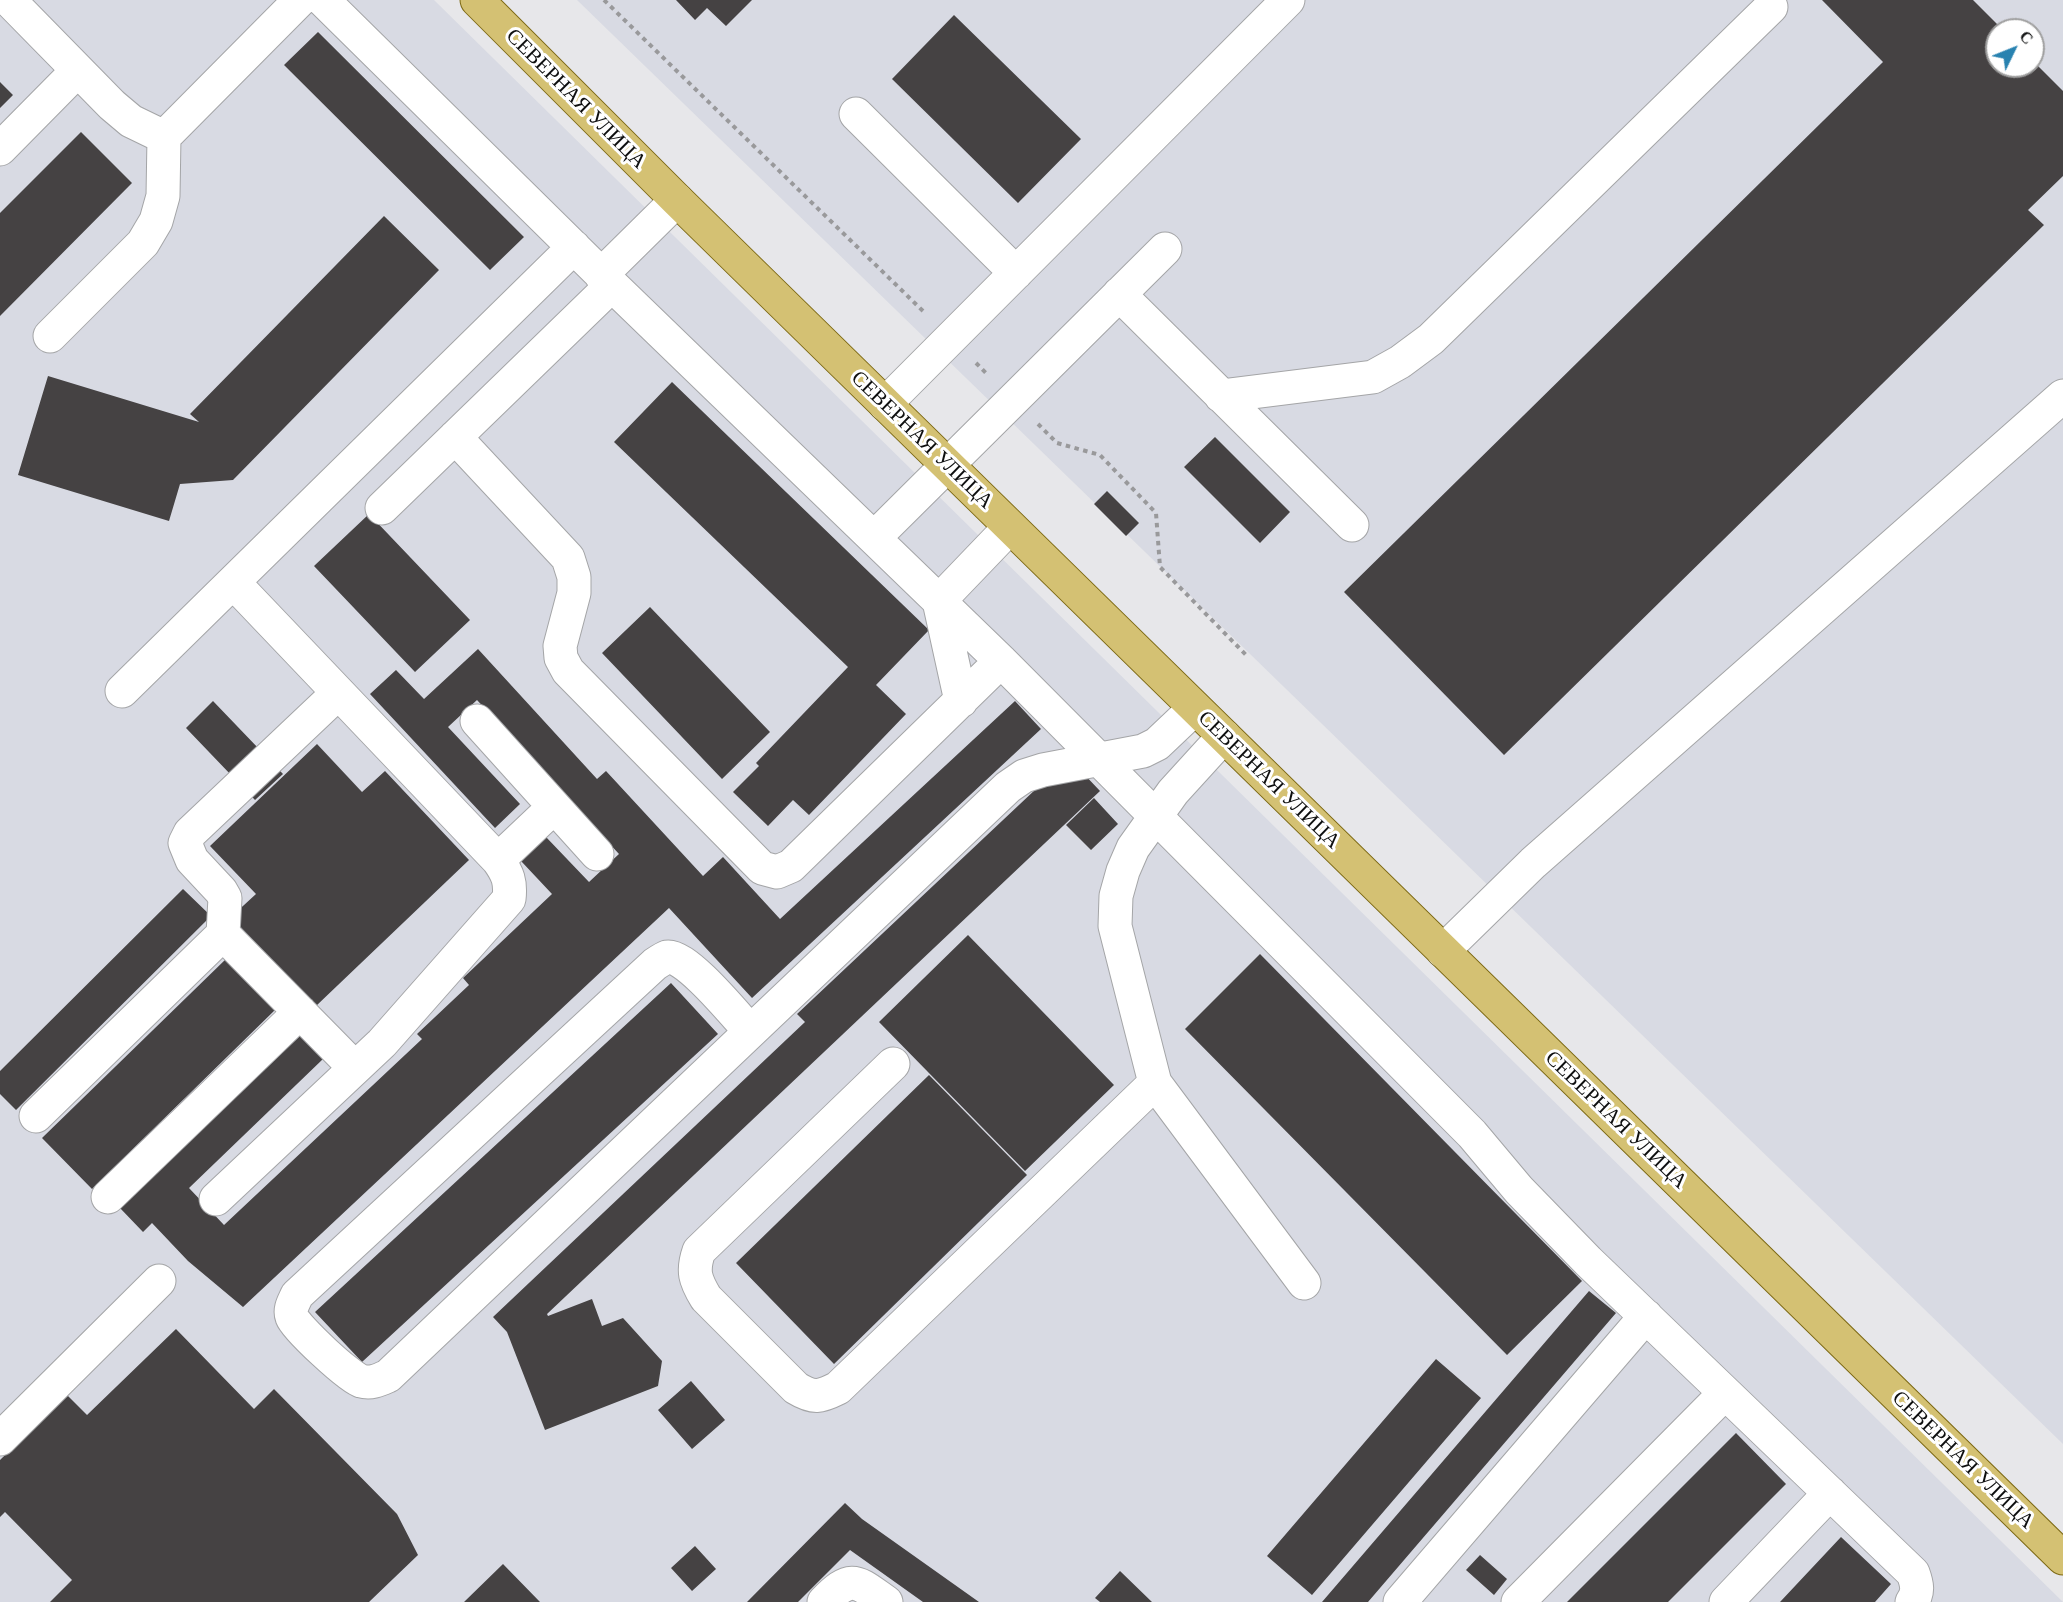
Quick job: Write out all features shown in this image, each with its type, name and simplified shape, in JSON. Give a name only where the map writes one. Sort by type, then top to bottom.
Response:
[{"type":"main road","name":"СЕВЕРНАЯ УЛИЦА","points":[[477,0],[677,200],[2063,1558]]},
{"type":"lane","points":[[9,0],[77,71],[131,121],[164,137]]},
{"type":"lane","points":[[50,336],[143,243],[156,221],[163,196],[164,137],[300,0]]},
{"type":"lane","points":[[323,0],[606,280],[1001,661],[1156,814],[1472,1134],[1519,1190],[1588,1261],[1913,1573],[1918,1584],[1917,1596],[1912,1602]]},
{"type":"lane","points":[[885,404],[1288,0]]},
{"type":"lane","points":[[1221,396],[1373,377],[1400,362],[1431,339],[1771,7]]},
{"type":"lane","points":[[0,149],[77,71]]},
{"type":"lane","points":[[856,114],[1016,273]]},
{"type":"lane","points":[[382,508],[455,437],[606,280],[677,200]]},
{"type":"lane","points":[[122,691],[574,247]]},
{"type":"lane","points":[[874,538],[1165,249]]},
{"type":"lane","points":[[1119,294],[1352,525]]},
{"type":"lane","points":[[1443,951],[1533,863],[2063,396]]},
{"type":"lane","points":[[455,437],[568,558],[574,577],[574,593],[560,646],[561,658],[568,670],[762,868],[777,872],[791,866],[1001,661]]},
{"type":"lane","points":[[939,601],[1010,527]]},
{"type":"lane","points":[[216,1198],[382,1043],[509,899],[511,886],[498,860],[233,582]]},
{"type":"lane","points":[[939,601],[961,701]]},
{"type":"lane","points":[[36,1116],[223,934],[225,898],[192,860],[185,843],[189,833],[338,693]]},
{"type":"lane","points":[[750,1031],[680,959],[668,957],[655,964],[297,1295],[291,1306],[291,1316],[298,1327],[349,1375],[361,1381],[375,1382],[388,1376],[1008,787],[1024,776],[1043,770],[1143,751],[1157,744],[1195,708]]},
{"type":"lane","points":[[477,722],[597,854]]},
{"type":"lane","points":[[1224,736],[1187,774],[1133,848],[1116,896],[1115,926],[1155,1083],[1304,1282]]},
{"type":"lane","points":[[498,860],[554,807]]},
{"type":"lane","points":[[223,934],[355,1068]]},
{"type":"lane","points":[[108,1197],[300,1012]]},
{"type":"lane","points":[[893,1064],[699,1251],[694,1265],[697,1283],[706,1298],[796,1388],[808,1395],[822,1396],[838,1388],[1155,1083]]},
{"type":"lane","points":[[0,1439],[159,1281]]},
{"type":"lane","points":[[1400,1602],[1646,1316]]},
{"type":"lane","points":[[1518,1602],[1725,1393]]},
{"type":"lane","points":[[1726,1602],[1830,1493]]},
{"type":"lane","points":[[824,1602],[839,1586],[849,1582],[860,1584],[886,1602]]},
{"type":"shaded area","points":[[0,0],[434,0],[2063,1602],[0,1602]]},
{"type":"shaded area","points":[[577,0],[2063,0],[2063,1444]]},
{"type":"building","points":[[676,0],[752,0],[726,26],[707,8],[695,20]]},
{"type":"building","points":[[1822,0],[1973,0],[1991,18],[1985,18],[1985,78],[2045,78],[2045,73],[2063,91],[2063,176],[2028,210],[2044,225],[1504,755],[1344,592],[1883,62]]},
{"type":"building","points":[[954,15],[1081,139],[1018,203],[892,79]]},
{"type":"building","points":[[318,32],[524,237],[490,270],[284,65]]},
{"type":"building","points":[[0,82],[13,95],[0,108]]},
{"type":"building","points":[[81,132],[132,183],[0,316],[0,213]]},
{"type":"building","points":[[384,216],[439,270],[233,480],[180,484],[169,521],[18,475],[48,376],[199,422],[190,414]]},
{"type":"building","points":[[672,382],[929,630],[876,685],[906,714],[809,815],[793,800],[768,826],[733,792],[759,766],[756,763],[848,667],[614,442]]},
{"type":"building","points":[[1215,437],[1290,512],[1260,543],[1184,467]]},
{"type":"building","points":[[1107,491],[1139,523],[1126,536],[1094,504]]},
{"type":"building","points":[[369,514],[470,620],[415,672],[314,566]]},
{"type":"building","points":[[650,607],[770,732],[722,779],[602,653]]},
{"type":"building","points":[[478,649],[597,779],[606,771],[703,876],[723,857],[780,919],[1015,701],[1041,729],[752,998],[669,908],[243,1307],[188,1261],[152,1223],[143,1232],[120,1208],[300,1036],[323,1059],[189,1188],[224,1225],[422,1039],[417,1034],[469,985],[463,978],[552,894],[521,861],[546,837],[589,882],[619,854],[477,700],[448,727],[520,804],[495,828],[370,694],[396,670],[424,699]]},
{"type":"building","points":[[213,701],[283,774],[255,800],[186,728]]},
{"type":"building","points":[[317,744],[362,792],[385,771],[469,860],[316,1006],[231,917],[256,894],[210,846]]},
{"type":"building","points":[[1082,772],[1100,791],[547,1314],[548,1316],[592,1299],[602,1326],[623,1318],[662,1361],[658,1386],[545,1430],[507,1332],[493,1317],[805,1022],[797,1014],[1037,788]]},
{"type":"building","points":[[1094,798],[1118,824],[1091,850],[1066,825]]},
{"type":"building","points":[[183,889],[211,916],[16,1110],[0,1094],[0,1071]]},
{"type":"building","points":[[968,935],[1114,1085],[1025,1171],[879,1022]]},
{"type":"building","points":[[1260,954],[1582,1281],[1507,1355],[1185,1029]]},
{"type":"building","points":[[227,958],[277,1008],[92,1189],[42,1138]]},
{"type":"building","points":[[671,983],[718,1034],[362,1362],[315,1312]]},
{"type":"building","points":[[929,1075],[1027,1175],[834,1364],[736,1263]]},
{"type":"building","points":[[1589,1291],[1616,1313],[1368,1602],[1322,1602]]},
{"type":"building","points":[[176,1329],[254,1409],[274,1389],[397,1514],[418,1555],[369,1602],[50,1602],[72,1580],[5,1512],[0,1517],[0,1460],[67,1395],[87,1415]]},
{"type":"building","points":[[1436,1359],[1481,1398],[1312,1595],[1267,1556]]},
{"type":"building","points":[[691,1381],[725,1420],[692,1449],[658,1410]]},
{"type":"building","points":[[1736,1433],[1786,1484],[1668,1602],[1567,1602]]},
{"type":"building","points":[[845,1503],[862,1519],[979,1602],[923,1602],[850,1550],[798,1602],[747,1602]]},
{"type":"building","points":[[1841,1537],[1891,1584],[1875,1602],[1780,1602]]},
{"type":"building","points":[[695,1546],[716,1569],[692,1591],[671,1568]]},
{"type":"building","points":[[1480,1555],[1507,1579],[1494,1595],[1466,1570]]},
{"type":"building","points":[[503,1564],[540,1602],[464,1602]]},
{"type":"building","points":[[1120,1571],[1152,1602],[1100,1602],[1095,1598]]}]
